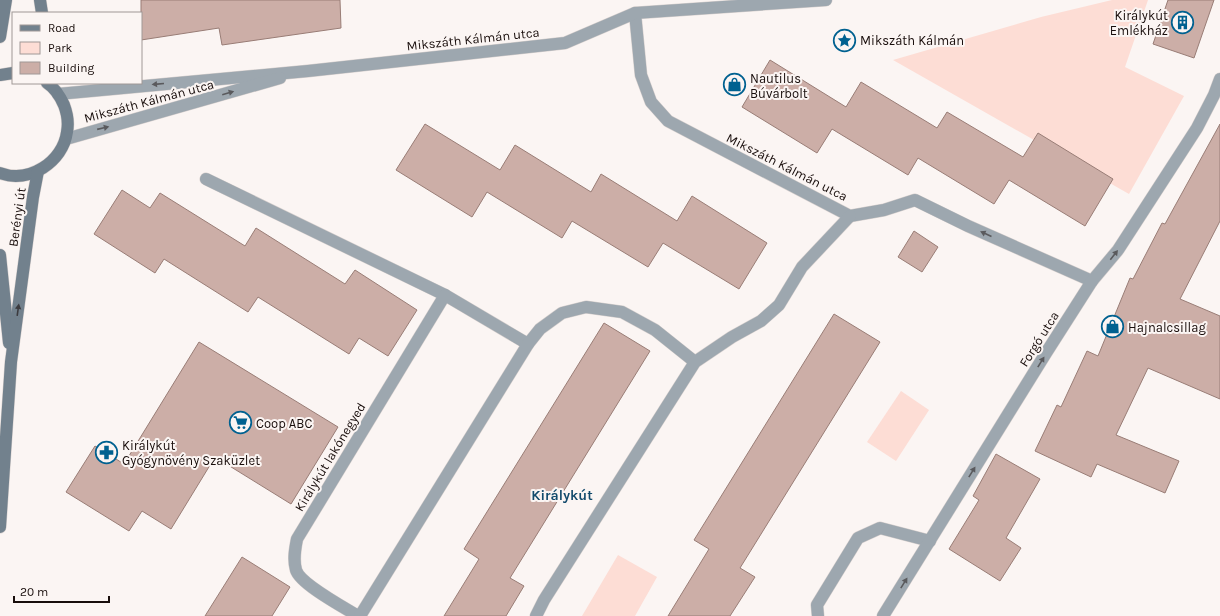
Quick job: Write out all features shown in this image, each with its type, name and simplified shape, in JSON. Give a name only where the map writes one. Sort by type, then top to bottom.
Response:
[{"type":"main road","points":[[0,37],[6,0]]},
{"type":"main road","points":[[40,0],[42,12]]},
{"type":"main road","points":[[0,75],[12,73]]},
{"type":"main road","name":"Berényi út","points":[[0,173],[17,176],[38,171],[52,161],[62,148],[66,139],[68,115],[61,98],[51,86]]},
{"type":"main road","name":"Berényi út","points":[[0,526],[11,362],[33,197],[38,171]]},
{"type":"main road","name":"Berényi út","points":[[0,255],[11,362]]},
{"type":"street","name":"Mikszáth Kálmán utca","points":[[142,80],[308,70],[565,43],[635,13],[826,0]]},
{"type":"street","name":"Mikszáth Kálmán utca","points":[[635,13],[641,75],[651,102],[668,122],[850,216],[884,210],[915,200],[968,226],[1092,281]]},
{"type":"street","name":"Mikszáth Kálmán utca","points":[[66,139],[308,70]]},
{"type":"street","name":"Forgó utca","points":[[883,616],[1092,281],[1118,250],[1197,128],[1214,95],[1220,79]]},
{"type":"street","name":"Mikszáth Kálmán utca","points":[[51,86],[83,84]]},
{"type":"street","points":[[206,179],[445,295],[528,344]]},
{"type":"street","points":[[536,616],[544,600],[695,362],[732,337],[761,321],[779,305],[802,267],[850,216]]},
{"type":"street","name":"Királykút lakónegyed","points":[[445,295],[297,539],[294,556],[296,572],[311,586],[359,616],[528,344],[540,329],[562,312],[586,307],[622,312],[655,330],[695,362]]},
{"type":"street","points":[[818,616],[817,605],[858,538],[880,528],[930,541]]},
{"type":"green space","points":[[1112,0],[1148,0],[1125,67],[1184,96],[1129,194],[893,60],[1041,17]]},
{"type":"green space","points":[[901,391],[929,410],[896,461],[867,442]]},
{"type":"green space","points":[[618,555],[657,577],[635,616],[582,616]]},
{"type":"building","points":[[141,0],[340,0],[341,28],[222,45],[219,28],[142,40]]},
{"type":"building","name":"Királykút Emlékház","points":[[1168,0],[1214,0],[1194,58],[1153,44]]},
{"type":"building","points":[[770,60],[846,107],[861,82],[937,128],[947,112],[1023,157],[1038,133],[1113,179],[1085,226],[1009,180],[994,204],[918,158],[908,175],[832,129],[817,153],[742,107]]},
{"type":"building","points":[[425,124],[500,170],[515,145],[591,192],[601,174],[677,221],[692,196],[767,243],[739,289],[663,243],[648,267],[572,221],[562,238],[487,192],[472,217],[396,170]]},
{"type":"building","points":[[1220,124],[1220,221],[1180,299],[1220,316],[1220,399],[1148,368],[1116,435],[1179,461],[1165,493],[1097,464],[1091,477],[1035,451],[1057,405],[1061,407],[1087,351],[1098,356],[1130,278],[1133,279],[1162,223],[1165,224]]},
{"type":"building","points":[[122,190],[150,208],[160,193],[245,246],[256,228],[345,284],[355,270],[417,310],[388,356],[359,338],[349,354],[258,297],[248,312],[164,259],[155,273],[94,234]]},
{"type":"building","points":[[914,231],[938,247],[922,272],[898,257]]},
{"type":"building","points":[[834,314],[880,342],[740,568],[755,577],[730,616],[668,616],[709,549],[694,540]]},
{"type":"building","points":[[604,323],[650,351],[510,578],[524,586],[506,616],[444,616],[479,559],[464,549]]},
{"type":"building","name":"Coop ABC","points":[[199,342],[338,427],[291,504],[215,457],[171,529],[142,511],[129,531],[66,492],[95,446],[124,464]]},
{"type":"building","points":[[996,454],[1040,479],[1006,538],[1021,548],[1000,581],[949,549],[979,500],[973,496]]},
{"type":"building","points":[[242,557],[290,587],[272,616],[205,616]]},
{"type":"place","name":"Királykút Emlékház","points":[[1183,22]]},
{"type":"place","name":"Mikszáth Kálmán","points":[[845,40]]},
{"type":"place","name":"Nautilus Búvárbolt","points":[[735,85]]},
{"type":"place","name":"Hajnalcsillag","points":[[1112,327]]},
{"type":"place","name":"Coop ABC","points":[[240,423]]},
{"type":"place","name":"Királykút Gyógynövény Szaküzlet","points":[[106,452]]},
{"type":"district","name":"Királykút","points":[[562,495]]}]
